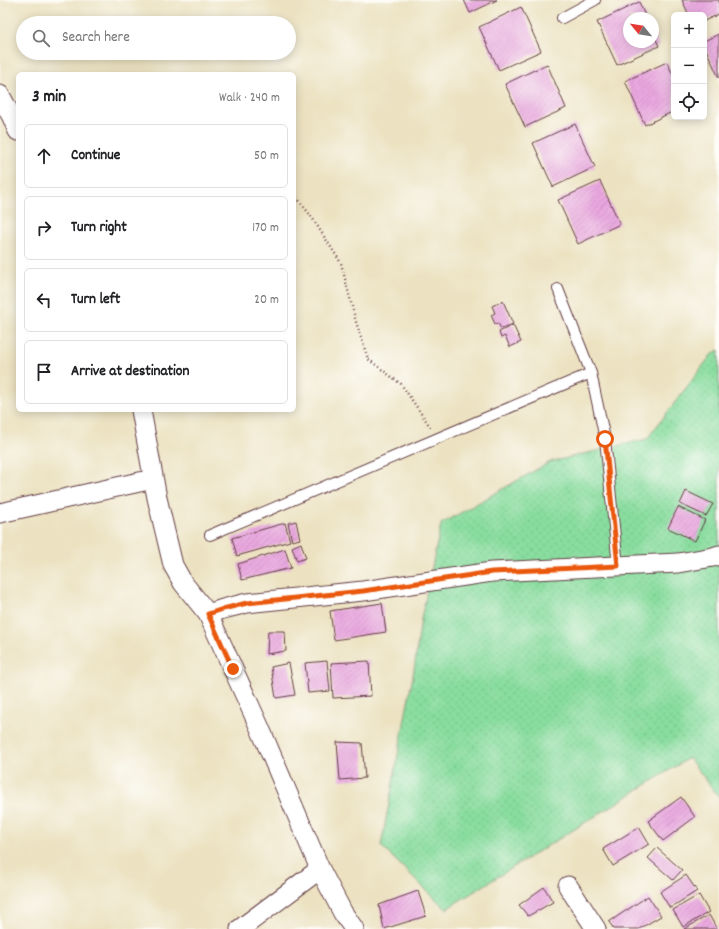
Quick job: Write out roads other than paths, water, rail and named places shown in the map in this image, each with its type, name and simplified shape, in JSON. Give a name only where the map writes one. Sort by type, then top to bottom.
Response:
[{"type":"street","points":[[0,95],[16,126]]},
{"type":"street","points":[[141,412],[153,479],[173,565],[183,583],[208,614],[259,726],[320,869],[343,913],[354,929]]},
{"type":"street","points":[[0,513],[153,479]]},
{"type":"street","points":[[208,614],[247,603],[363,591],[492,572],[678,563],[719,555]]},
{"type":"street","points":[[240,929],[320,869]]},
{"type":"street","points":[[568,886],[596,929]]},
{"type":"lane","points":[[562,18],[595,0]]},
{"type":"lane","points":[[558,289],[591,373],[605,439],[618,566]]},
{"type":"lane","points":[[210,535],[591,373]]}]
